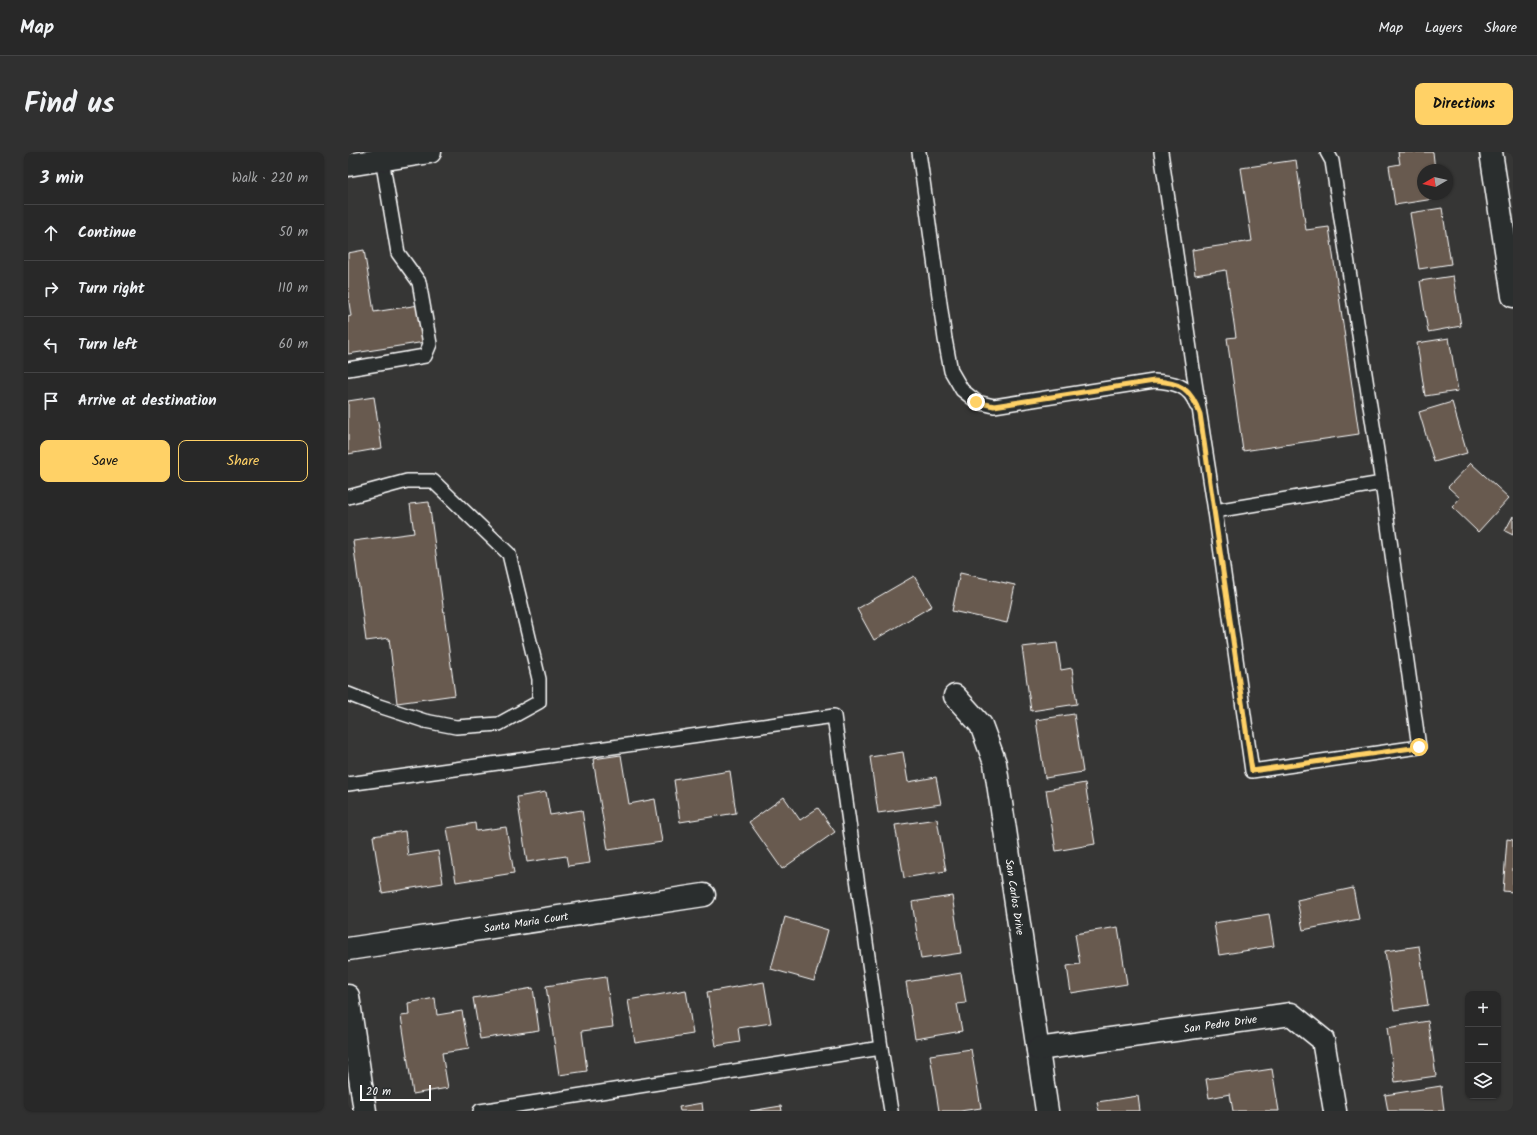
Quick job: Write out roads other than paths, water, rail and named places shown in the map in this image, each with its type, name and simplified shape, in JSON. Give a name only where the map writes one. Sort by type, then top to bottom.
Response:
[{"type":"street","points":[[348,165],[430,152]]},
{"type":"street","points":[[1491,152],[1513,296]]},
{"type":"street","name":"San Carlos Drive","points":[[954,696],[981,725],[995,764],[1047,1111]]},
{"type":"street","name":"Santa Maria Court","points":[[348,949],[704,895]]},
{"type":"street","points":[[348,996],[366,1111]]},
{"type":"street","name":"San Pedro Drive","points":[[1038,1049],[1291,1014],[1323,1040],[1335,1111]]},
{"type":"lane","points":[[919,152],[945,339],[951,371],[962,390],[976,402],[994,406],[1154,381],[1167,381],[1175,383],[1189,393],[1195,401],[1200,414]]},
{"type":"lane","points":[[1161,152],[1215,511],[1252,771],[1419,747],[1379,463],[1332,161],[1327,152]]},
{"type":"lane","points":[[348,369],[425,356],[430,344],[420,282],[398,253],[382,159]]},
{"type":"lane","points":[[348,497],[407,480],[433,481],[509,554],[539,679],[539,702],[499,724],[456,727],[425,721],[348,694]]},
{"type":"lane","points":[[1215,511],[1382,483]]},
{"type":"lane","points":[[348,784],[834,716],[891,1111]]},
{"type":"lane","points":[[480,1111],[881,1048]]}]
